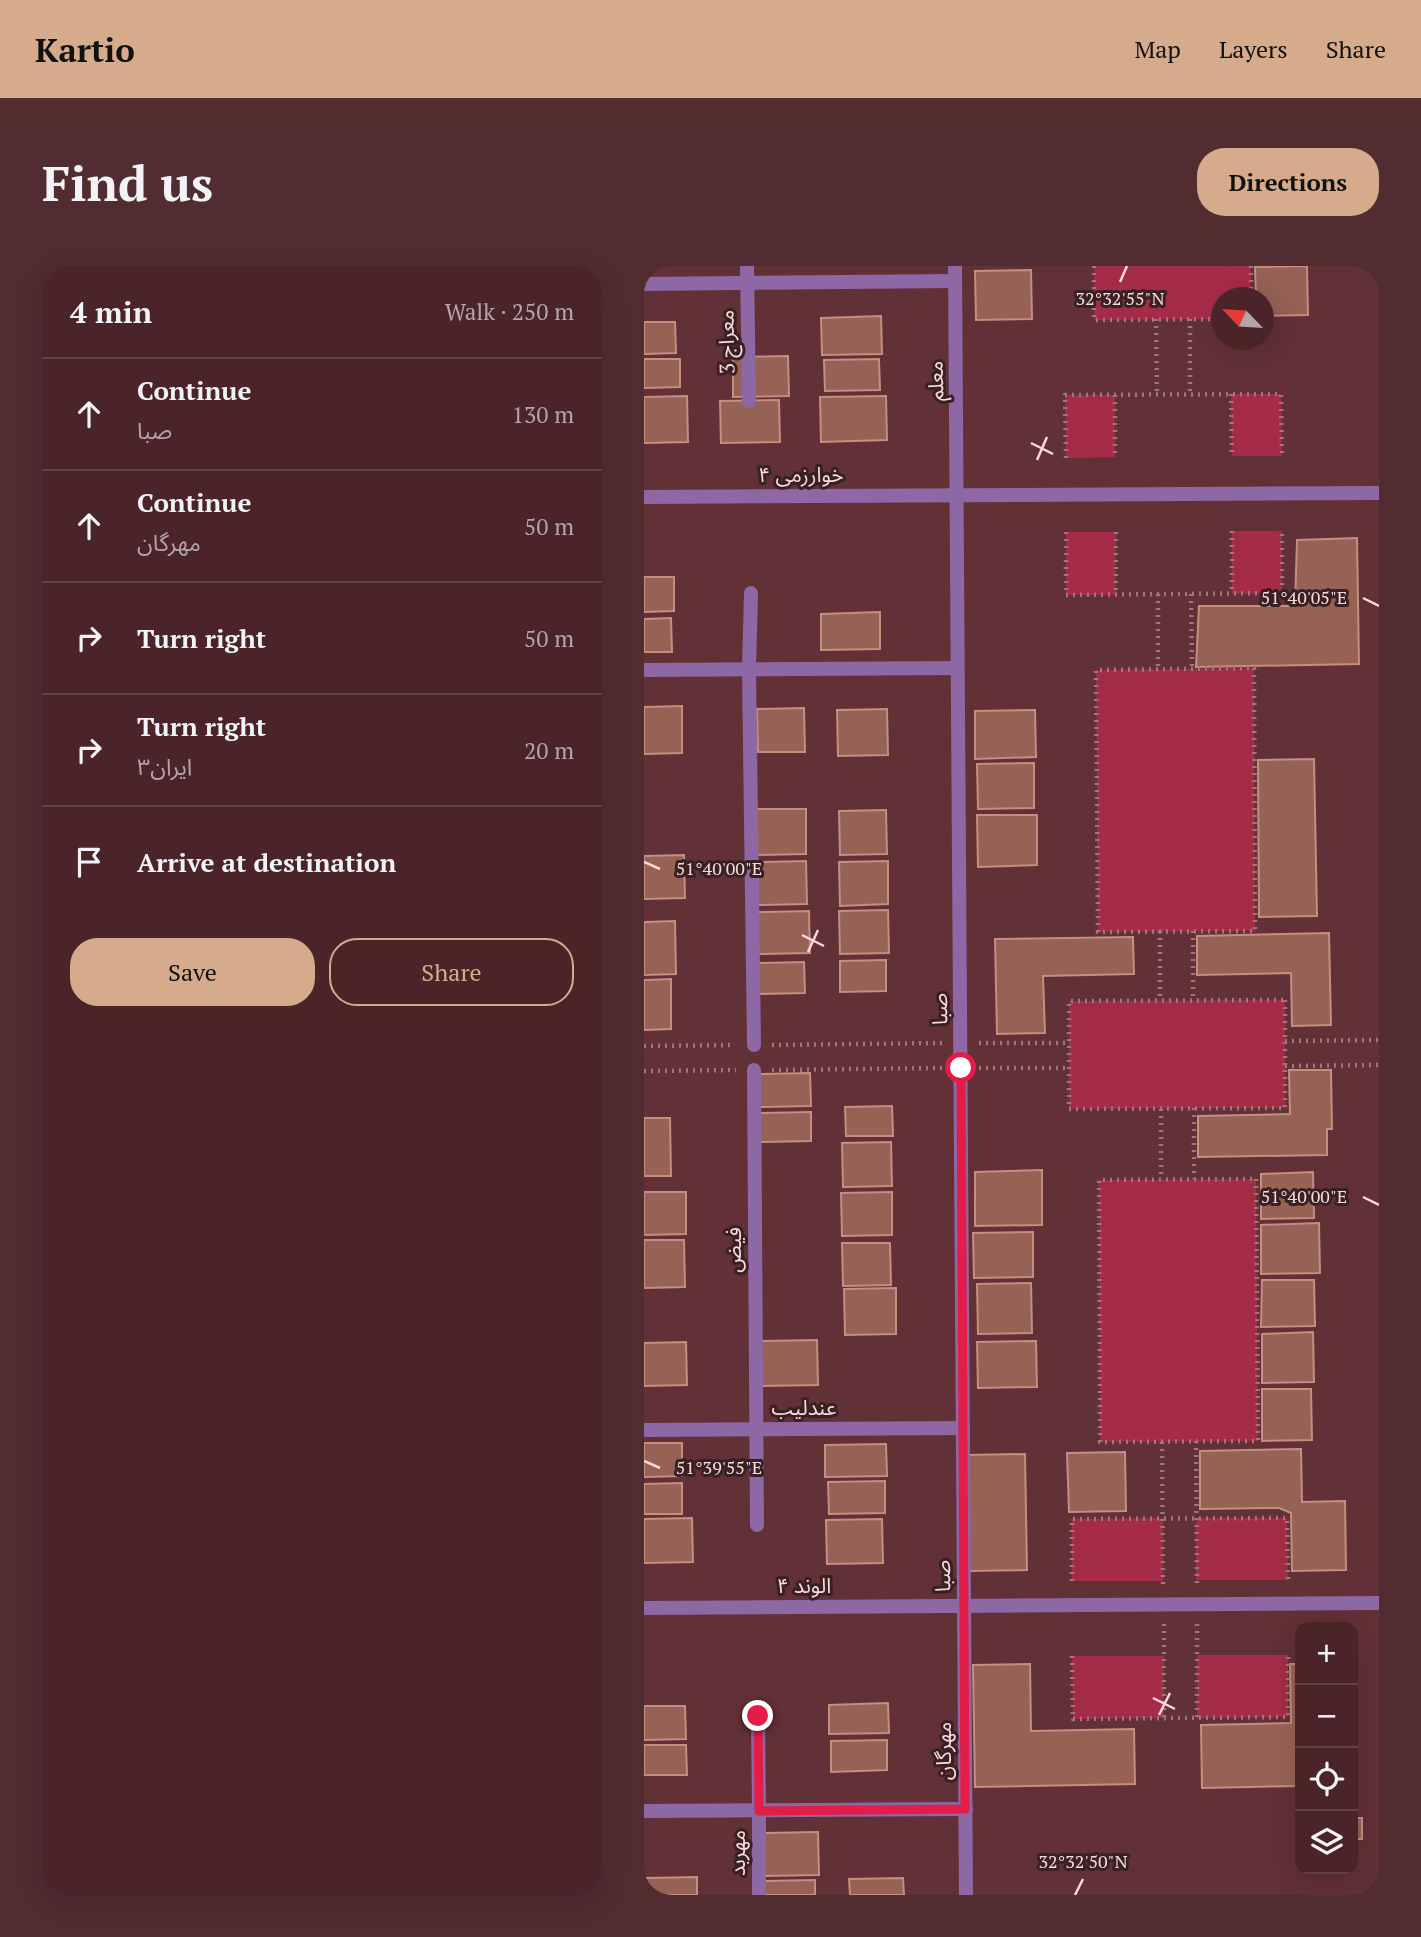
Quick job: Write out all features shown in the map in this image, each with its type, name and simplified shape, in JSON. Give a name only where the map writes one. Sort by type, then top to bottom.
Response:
[{"type":"street","name":"معراج 3","points":[[747,266],[749,401]]},
{"type":"street","name":"معلم","points":[[955,266],[958,495]]},
{"type":"street","points":[[644,284],[955,281]]},
{"type":"street","name":"خوارزمی ۴","points":[[644,497],[1379,493]]},
{"type":"street","name":"صبا","points":[[958,495],[965,1606]]},
{"type":"street","points":[[751,593],[749,670],[754,1045]]},
{"type":"street","points":[[644,670],[957,668]]},
{"type":"street","name":"فیض","points":[[754,1070],[757,1525]]},
{"type":"street","name":"عندلیب","points":[[644,1430],[963,1428]]},
{"type":"street","name":"الوند ۴","points":[[644,1608],[1379,1603]]},
{"type":"street","name":"مهرگان","points":[[965,1606],[966,1895]]},
{"type":"street","name":"مهربد","points":[[758,1716],[759,1895]]},
{"type":"street","points":[[644,1811],[965,1809]]},
{"type":"path","points":[[1094,266],[1094,320],[1211,319]]},
{"type":"path","points":[[1251,266],[1251,287]]},
{"type":"path","points":[[1156,319],[1157,394]]},
{"type":"path","points":[[1190,320],[1190,394]]},
{"type":"path","points":[[1066,457],[1065,395],[1157,394],[1281,394],[1282,456]]},
{"type":"path","points":[[1231,394],[1232,456]]},
{"type":"path","points":[[1115,395],[1115,457]]},
{"type":"path","points":[[1232,531],[1233,593]]},
{"type":"path","points":[[1066,532],[1066,595],[1116,595],[1282,593],[1282,531]]},
{"type":"path","points":[[1116,532],[1116,595]]},
{"type":"path","points":[[1158,594],[1158,669]]},
{"type":"path","points":[[1191,594],[1192,669]]},
{"type":"path","points":[[1254,668],[1255,931],[1098,932],[1096,670],[1192,669],[1254,668]]},
{"type":"path","points":[[1193,931],[1193,1000]]},
{"type":"path","points":[[1160,932],[1160,1000]]},
{"type":"path","points":[[1193,1000],[1284,1000],[1285,1108],[1069,1109],[1069,1001],[1193,1000]]},
{"type":"path","points":[[1285,1041],[1379,1040]]},
{"type":"path","points":[[644,1046],[1069,1043]]},
{"type":"path","points":[[1285,1066],[1379,1065]]},
{"type":"path","points":[[644,1071],[1069,1068]]},
{"type":"path","points":[[1194,1108],[1194,1179]]},
{"type":"path","points":[[1161,1109],[1161,1179]]},
{"type":"path","points":[[1194,1179],[1256,1179],[1258,1441],[1100,1442],[1099,1180],[1194,1179]]},
{"type":"path","points":[[1196,1441],[1196,1580]]},
{"type":"path","points":[[1162,1442],[1163,1581]]},
{"type":"path","points":[[1072,1581],[1072,1519],[1163,1518],[1287,1518],[1288,1580]]},
{"type":"path","points":[[1197,1655],[1198,1718]]},
{"type":"path","points":[[1072,1656],[1073,1719],[1288,1717],[1288,1655]]},
{"type":"path","points":[[1164,1656],[1164,1718]]},
{"type":"shaded area","points":[[1094,266],[1251,266],[1251,287],[1211,287],[1211,319],[1094,320]]},
{"type":"shaded area","points":[[1231,394],[1281,394],[1282,456],[1232,456]]},
{"type":"shaded area","points":[[1065,395],[1115,395],[1115,457],[1066,458]]},
{"type":"shaded area","points":[[1232,531],[1282,531],[1282,593],[1232,594]]},
{"type":"shaded area","points":[[1066,532],[1116,532],[1116,595],[1066,595]]},
{"type":"shaded area","points":[[1254,668],[1255,931],[1098,932],[1096,670]]},
{"type":"shaded area","points":[[1285,1000],[1285,1108],[1069,1109],[1069,1001]]},
{"type":"shaded area","points":[[1256,1179],[1258,1441],[1100,1442],[1099,1180]]},
{"type":"shaded area","points":[[1163,1518],[1163,1581],[1072,1581],[1072,1519]]},
{"type":"shaded area","points":[[1196,1518],[1287,1518],[1288,1580],[1196,1580]]},
{"type":"shaded area","points":[[1197,1655],[1288,1655],[1288,1717],[1197,1718]]},
{"type":"shaded area","points":[[1072,1656],[1164,1656],[1164,1718],[1073,1719]]},
{"type":"building","points":[[1307,266],[1308,315],[1274,316],[1274,287],[1256,287],[1255,267]]},
{"type":"building","points":[[1031,270],[1032,319],[976,320],[975,271]]},
{"type":"building","points":[[881,316],[882,354],[822,355],[821,318]]},
{"type":"building","points":[[644,322],[675,322],[676,353],[644,354]]},
{"type":"building","points":[[788,356],[789,396],[733,397],[733,357]]},
{"type":"building","points":[[644,359],[680,359],[680,387],[644,388]]},
{"type":"building","points":[[879,359],[880,390],[825,391],[824,360]]},
{"type":"building","points":[[687,396],[688,442],[644,443],[644,397]]},
{"type":"building","points":[[886,396],[887,440],[821,442],[820,397]]},
{"type":"building","points":[[779,400],[780,442],[721,443],[720,401]]},
{"type":"building","points":[[1357,538],[1359,664],[1196,667],[1199,606],[1295,606],[1297,540]]},
{"type":"building","points":[[644,577],[674,577],[674,611],[644,612]]},
{"type":"building","points":[[880,612],[880,649],[821,650],[821,614]]},
{"type":"building","points":[[671,618],[672,652],[644,652],[644,619]]},
{"type":"building","points":[[682,706],[682,753],[644,754],[644,707]]},
{"type":"building","points":[[804,708],[805,752],[758,752],[757,709]]},
{"type":"building","points":[[887,709],[888,755],[838,756],[837,710]]},
{"type":"building","points":[[1035,710],[1036,757],[975,759],[975,711]]},
{"type":"building","points":[[1314,759],[1317,916],[1259,917],[1258,760]]},
{"type":"building","points":[[1034,763],[1034,808],[978,809],[977,764]]},
{"type":"building","points":[[756,809],[806,809],[806,854],[757,855]]},
{"type":"building","points":[[886,810],[887,854],[840,855],[839,811]]},
{"type":"building","points":[[977,815],[1037,815],[1037,865],[978,867]]},
{"type":"building","points":[[684,855],[685,898],[644,899],[644,856]]},
{"type":"building","points":[[806,861],[807,904],[758,905],[757,862]]},
{"type":"building","points":[[888,861],[888,904],[840,906],[839,862]]},
{"type":"building","points":[[888,910],[889,953],[840,954],[839,911]]},
{"type":"building","points":[[809,911],[810,953],[758,954],[758,912]]},
{"type":"building","points":[[675,921],[676,974],[644,975],[644,922]]},
{"type":"building","points":[[1329,933],[1331,1025],[1292,1026],[1291,973],[1197,975],[1197,936]]},
{"type":"building","points":[[1133,937],[1134,974],[1043,976],[1045,1033],[997,1034],[995,939]]},
{"type":"building","points":[[886,960],[886,991],[840,992],[840,961]]},
{"type":"building","points":[[804,962],[805,993],[757,994],[757,963]]},
{"type":"building","points":[[671,979],[671,1029],[644,1030],[644,980]]},
{"type":"building","points":[[1289,1070],[1331,1070],[1332,1129],[1327,1129],[1327,1155],[1198,1157],[1198,1116],[1290,1114]]},
{"type":"building","points":[[810,1073],[811,1106],[758,1107],[758,1074]]},
{"type":"building","points":[[892,1106],[893,1136],[846,1136],[845,1107]]},
{"type":"building","points":[[811,1112],[811,1141],[760,1142],[760,1113]]},
{"type":"building","points":[[644,1118],[670,1118],[671,1176],[644,1176]]},
{"type":"building","points":[[891,1142],[892,1186],[843,1187],[842,1143]]},
{"type":"building","points":[[1042,1170],[1042,1225],[975,1226],[975,1172]]},
{"type":"building","points":[[1313,1172],[1314,1218],[1261,1219],[1261,1174]]},
{"type":"building","points":[[644,1192],[686,1192],[686,1234],[644,1235]]},
{"type":"building","points":[[892,1192],[892,1235],[842,1236],[841,1193]]},
{"type":"building","points":[[1319,1223],[1320,1273],[1261,1274],[1261,1225]]},
{"type":"building","points":[[1033,1232],[1033,1277],[974,1278],[973,1233]]},
{"type":"building","points":[[644,1240],[684,1240],[685,1287],[644,1288]]},
{"type":"building","points":[[842,1243],[890,1243],[891,1285],[843,1286]]},
{"type":"building","points":[[1262,1280],[1314,1280],[1315,1326],[1261,1327]]},
{"type":"building","points":[[1031,1283],[1032,1333],[978,1334],[977,1284]]},
{"type":"building","points":[[896,1288],[896,1334],[845,1335],[844,1289]]},
{"type":"building","points":[[1313,1332],[1314,1382],[1262,1383],[1262,1334]]},
{"type":"building","points":[[817,1340],[818,1385],[759,1386],[758,1341]]},
{"type":"building","points":[[1036,1341],[1037,1387],[978,1388],[977,1342]]},
{"type":"building","points":[[686,1342],[687,1385],[644,1386],[644,1343]]},
{"type":"building","points":[[1262,1389],[1311,1389],[1312,1440],[1262,1441]]},
{"type":"building","points":[[644,1443],[682,1443],[682,1476],[644,1477]]},
{"type":"building","points":[[886,1444],[887,1476],[825,1477],[825,1445]]},
{"type":"building","points":[[1301,1449],[1302,1502],[1345,1501],[1346,1570],[1292,1571],[1291,1513],[1279,1508],[1200,1509],[1200,1451]]},
{"type":"building","points":[[1125,1452],[1126,1511],[1069,1512],[1067,1453]]},
{"type":"building","points":[[1025,1454],[1027,1570],[968,1571],[966,1455]]},
{"type":"building","points":[[885,1481],[885,1513],[829,1514],[828,1482]]},
{"type":"building","points":[[682,1483],[682,1514],[644,1514],[644,1484]]},
{"type":"building","points":[[692,1518],[693,1562],[644,1563],[644,1519]]},
{"type":"building","points":[[882,1519],[883,1563],[827,1564],[826,1520]]},
{"type":"building","points":[[1030,1664],[1031,1731],[1134,1729],[1135,1784],[975,1787],[973,1665]]},
{"type":"building","points":[[1290,1664],[1295,1664],[1295,1786],[1202,1788],[1201,1725],[1291,1723]]},
{"type":"building","points":[[888,1703],[889,1733],[829,1734],[829,1705]]},
{"type":"building","points":[[644,1706],[685,1706],[686,1739],[644,1740]]},
{"type":"building","points":[[887,1740],[887,1770],[831,1772],[831,1741]]},
{"type":"building","points":[[644,1745],[686,1745],[687,1775],[644,1775]]},
{"type":"building","points":[[1358,1818],[1362,1818],[1362,1839],[1358,1839]]},
{"type":"building","points":[[818,1832],[819,1875],[765,1876],[764,1833]]},
{"type":"building","points":[[697,1877],[697,1895],[644,1895],[644,1878]]},
{"type":"building","points":[[903,1878],[904,1895],[850,1895],[849,1879]]},
{"type":"building","points":[[815,1880],[815,1895],[764,1895],[764,1881]]},
{"type":"route","points":[[758,1716],[759,1811],[965,1809],[961,1068]]}]
